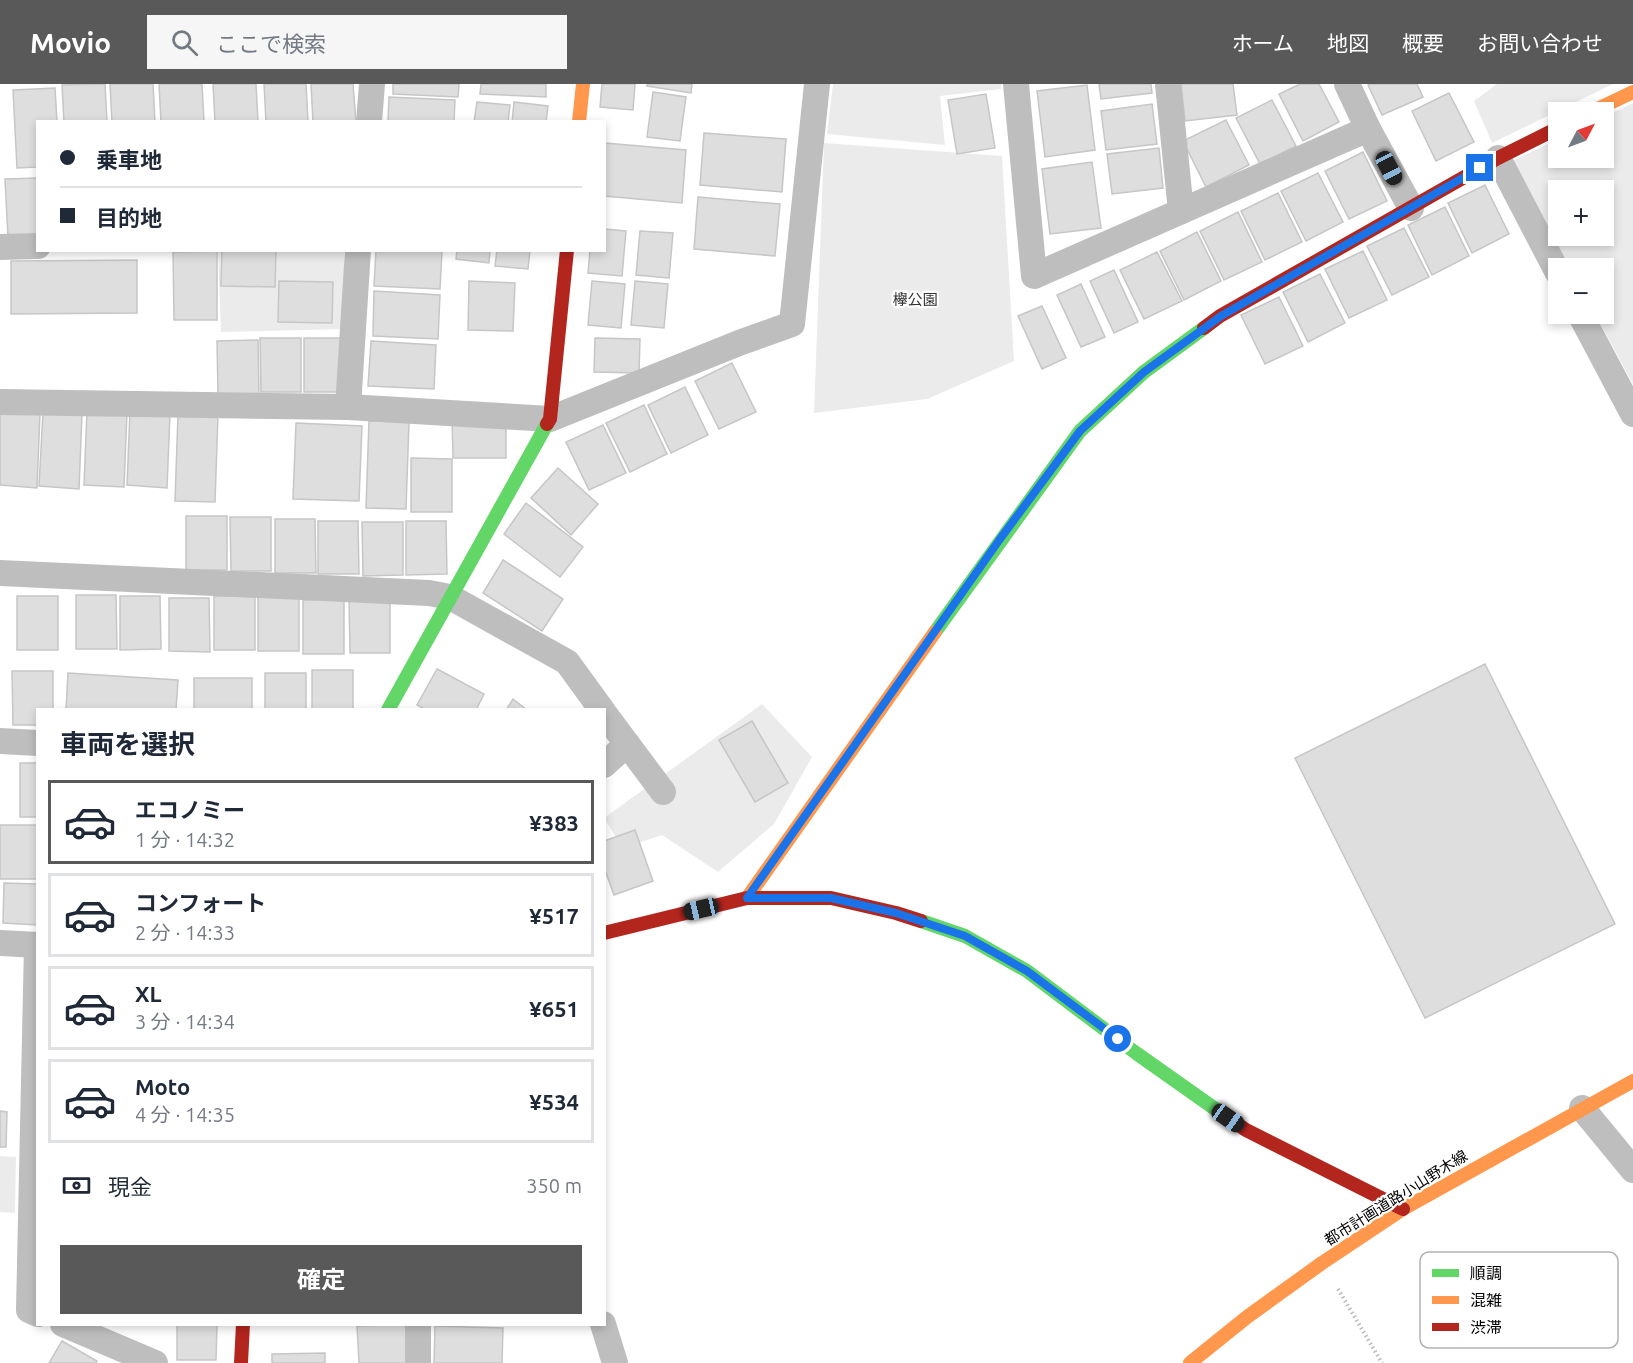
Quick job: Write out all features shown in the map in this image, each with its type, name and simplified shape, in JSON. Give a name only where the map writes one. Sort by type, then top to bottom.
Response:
[{"type":"street","points":[[369,120],[372,84]]},
{"type":"street","points":[[579,120],[583,84]]},
{"type":"street","points":[[0,402],[348,407],[549,419],[792,324],[818,84]]},
{"type":"street","points":[[1016,84],[1034,276],[1368,129]]},
{"type":"street","points":[[1168,84],[1181,211]]},
{"type":"street","points":[[1347,84],[1368,129],[1411,208]]},
{"type":"street","points":[[1612,102],[1633,92]]},
{"type":"street","points":[[747,898],[1000,539],[1080,431],[1144,372],[1221,316],[1498,158],[1548,133]]},
{"type":"street","points":[[1498,158],[1550,258]]},
{"type":"street","points":[[0,247],[36,246]]},
{"type":"street","points":[[348,407],[357,252]]},
{"type":"street","points":[[389,708],[549,419],[567,252]]},
{"type":"street","points":[[1585,324],[1633,414]]},
{"type":"street","points":[[0,573],[429,593],[450,597],[567,662],[601,708]]},
{"type":"street","points":[[606,716],[663,792]]},
{"type":"street","points":[[0,741],[36,743]]},
{"type":"street","points":[[606,763],[627,744]]},
{"type":"street","points":[[606,933],[747,898],[831,898],[896,913],[965,936],[1027,971],[1136,1053],[1246,1130],[1403,1209]]},
{"type":"street","points":[[0,943],[36,945]]},
{"type":"street","points":[[36,991],[29,1310],[36,1313]]},
{"type":"street","name":"都市計画道路小山野木線","points":[[1190,1363],[1247,1317],[1403,1209],[1633,1081]]},
{"type":"street","points":[[1582,1108],[1633,1170]]},
{"type":"street","points":[[68,1326],[154,1363]]},
{"type":"street","points":[[241,1363],[243,1326]]},
{"type":"street","points":[[418,1326],[418,1363]]},
{"type":"street","points":[[604,1326],[615,1363]]},
{"type":"path","points":[[1322,1263],[1382,1363]]},
{"type":"green space","points":[[833,84],[1001,84],[1001,89],[940,96],[945,145],[827,134]]},
{"type":"green space","points":[[1497,84],[1613,84],[1576,102],[1548,102],[1548,116],[1492,143],[1474,101]]},
{"type":"green space","points":[[1633,103],[1633,384],[1600,324],[1614,324],[1614,258],[1565,258],[1558,246],[1614,246],[1614,180],[1548,180],[1548,227],[1512,161],[1548,144],[1548,168],[1614,168],[1614,112]]},
{"type":"green space","name":"欅公園","points":[[824,143],[1002,156],[1014,361],[927,399],[814,413]]},
{"type":"green space","points":[[218,252],[344,252],[347,329],[221,332]]},
{"type":"green space","points":[[762,704],[812,757],[774,824],[718,872],[662,835],[623,848],[606,821],[606,817]]},
{"type":"green space","points":[[0,1156],[16,1157],[15,1213],[0,1212]]},
{"type":"building","points":[[105,84],[107,120],[64,120],[62,85]]},
{"type":"building","points":[[110,84],[153,84],[155,120],[112,120]]},
{"type":"building","points":[[159,84],[202,84],[204,120],[161,120]]},
{"type":"building","points":[[213,84],[256,84],[258,120],[215,120]]},
{"type":"building","points":[[264,84],[306,84],[308,120],[266,120]]},
{"type":"building","points":[[311,84],[353,84],[356,120],[313,120]]},
{"type":"building","points":[[393,84],[459,84],[458,97],[393,94]]},
{"type":"building","points":[[481,84],[546,84],[546,97],[480,94]]},
{"type":"building","points":[[602,84],[635,84],[633,110],[600,107]]},
{"type":"building","points":[[647,84],[692,84],[691,93],[647,86]]},
{"type":"building","points":[[1099,84],[1151,84],[1152,93],[1101,99]]},
{"type":"building","points":[[1181,84],[1233,84],[1237,115],[1185,121]]},
{"type":"building","points":[[1300,84],[1319,84],[1339,122],[1303,141],[1279,94]]},
{"type":"building","points":[[1417,84],[1423,97],[1382,115],[1368,85]]},
{"type":"building","points":[[1087,85],[1095,150],[1045,157],[1037,91]]},
{"type":"building","points":[[55,88],[57,120],[36,120],[36,167],[17,168],[13,90]]},
{"type":"building","points":[[653,92],[686,97],[680,141],[647,137]]},
{"type":"building","points":[[1449,93],[1474,142],[1436,161],[1412,111]]},
{"type":"building","points":[[986,94],[995,148],[957,154],[948,100]]},
{"type":"building","points":[[389,97],[455,100],[454,120],[388,120]]},
{"type":"building","points":[[1272,100],[1296,146],[1260,164],[1236,118]]},
{"type":"building","points":[[477,102],[510,105],[508,120],[474,120]]},
{"type":"building","points":[[514,102],[548,106],[546,120],[512,120]]},
{"type":"building","points":[[1152,104],[1157,144],[1106,150],[1101,111]]},
{"type":"building","points":[[1226,120],[1249,165],[1206,187],[1183,141]]},
{"type":"building","points":[[704,133],[786,139],[782,192],[700,185]]},
{"type":"building","points":[[606,143],[686,150],[682,203],[606,196]]},
{"type":"building","points":[[1159,148],[1163,188],[1112,194],[1107,154]]},
{"type":"building","points":[[1363,152],[1387,201],[1349,219],[1325,171]]},
{"type":"building","points":[[1092,162],[1101,228],[1050,234],[1042,169]]},
{"type":"building","points":[[1318,173],[1343,222],[1306,241],[1281,191]]},
{"type":"building","points":[[36,178],[36,236],[8,237],[5,179]]},
{"type":"building","points":[[1485,185],[1509,234],[1472,253],[1448,203]]},
{"type":"building","points":[[1278,193],[1302,242],[1265,260],[1241,211]]},
{"type":"building","points":[[698,197],[780,204],[775,256],[694,249]]},
{"type":"building","points":[[1445,207],[1469,256],[1432,275],[1408,225]]},
{"type":"building","points":[[1238,212],[1262,262],[1224,280],[1200,231]]},
{"type":"building","points":[[1404,228],[1429,277],[1392,295],[1367,246]]},
{"type":"building","points":[[606,229],[626,231],[622,276],[588,273],[590,252],[606,252]]},
{"type":"building","points":[[640,231],[673,233],[669,278],[636,275]]},
{"type":"building","points":[[1197,232],[1221,281],[1184,300],[1160,251]]},
{"type":"building","points":[[1363,251],[1387,300],[1349,318],[1325,269]]},
{"type":"building","points":[[173,252],[217,252],[217,320],[174,320]]},
{"type":"building","points":[[222,252],[276,252],[275,287],[221,286]]},
{"type":"building","points":[[376,252],[442,252],[440,289],[374,286]]},
{"type":"building","points":[[457,252],[490,252],[489,263],[456,259]]},
{"type":"building","points":[[497,252],[530,252],[528,269],[495,266]]},
{"type":"building","points":[[1157,252],[1182,301],[1144,319],[1120,270]]},
{"type":"building","points":[[137,260],[137,313],[11,314],[11,261]]},
{"type":"building","points":[[1114,270],[1138,322],[1114,333],[1090,281]]},
{"type":"building","points":[[1320,274],[1345,323],[1308,342],[1283,292]]},
{"type":"building","points":[[279,281],[333,282],[332,323],[278,322]]},
{"type":"building","points":[[469,281],[515,283],[513,331],[468,330]]},
{"type":"building","points":[[592,281],[625,284],[621,328],[588,325]]},
{"type":"building","points":[[635,281],[668,284],[664,328],[631,325]]},
{"type":"building","points":[[1081,284],[1105,337],[1081,347],[1057,295]]},
{"type":"building","points":[[374,291],[440,295],[438,339],[373,336]]},
{"type":"building","points":[[1279,297],[1303,346],[1265,364],[1241,315]]},
{"type":"building","points":[[1042,306],[1066,358],[1042,369],[1018,316]]},
{"type":"building","points":[[260,338],[301,338],[301,392],[261,392]]},
{"type":"building","points":[[304,338],[345,338],[345,392],[304,392]]},
{"type":"building","points":[[595,338],[640,339],[639,373],[594,372]]},
{"type":"building","points":[[258,340],[259,394],[218,394],[217,341]]},
{"type":"building","points":[[371,341],[436,345],[434,389],[368,386]]},
{"type":"building","points":[[732,363],[756,412],[719,429],[695,381]]},
{"type":"building","points":[[685,387],[708,435],[671,453],[648,405]]},
{"type":"building","points":[[644,405],[667,454],[630,472],[606,423]]},
{"type":"building","points":[[0,411],[40,412],[37,488],[0,485]]},
{"type":"building","points":[[87,411],[127,412],[124,487],[84,485]]},
{"type":"building","points":[[130,411],[170,413],[167,488],[127,485]]},
{"type":"building","points":[[43,412],[82,414],[79,489],[39,486]]},
{"type":"building","points":[[178,414],[218,415],[215,502],[175,501]]},
{"type":"building","points":[[452,417],[506,418],[506,458],[453,458]]},
{"type":"building","points":[[369,421],[409,422],[406,509],[366,508]]},
{"type":"building","points":[[296,423],[362,426],[359,501],[293,499]]},
{"type":"building","points":[[603,425],[626,473],[589,490],[566,442]]},
{"type":"building","points":[[411,458],[452,459],[452,512],[411,512]]},
{"type":"building","points":[[558,468],[598,504],[571,535],[531,498]]},
{"type":"building","points":[[526,503],[583,547],[560,577],[504,534]]},
{"type":"building","points":[[186,516],[227,516],[227,570],[186,570]]},
{"type":"building","points":[[230,517],[271,517],[271,571],[231,571]]},
{"type":"building","points":[[275,519],[315,519],[316,573],[275,573]]},
{"type":"building","points":[[318,521],[358,521],[359,574],[318,574]]},
{"type":"building","points":[[406,521],[446,521],[447,574],[406,575]]},
{"type":"building","points":[[362,522],[403,522],[403,575],[363,576]]},
{"type":"building","points":[[503,560],[563,599],[542,631],[483,593]]},
{"type":"building","points":[[76,595],[116,595],[117,649],[76,649]]},
{"type":"building","points":[[17,596],[58,596],[58,650],[17,650]]},
{"type":"building","points":[[120,596],[160,596],[161,649],[120,650]]},
{"type":"building","points":[[214,596],[255,596],[255,650],[214,650]]},
{"type":"building","points":[[258,597],[299,598],[299,651],[258,651]]},
{"type":"building","points":[[169,598],[209,598],[210,652],[169,651]]},
{"type":"building","points":[[390,599],[390,653],[350,653],[349,600]]},
{"type":"building","points":[[303,600],[344,600],[344,654],[303,654]]},
{"type":"building","points":[[1485,664],[1615,924],[1425,1018],[1295,758]]},
{"type":"building","points":[[437,669],[484,694],[477,708],[422,708],[417,705]]},
{"type":"building","points":[[312,670],[353,670],[353,708],[312,708]]},
{"type":"building","points":[[12,671],[53,671],[53,708],[36,708],[36,725],[13,725]]},
{"type":"building","points":[[68,673],[178,680],[176,708],[66,708]]},
{"type":"building","points":[[265,673],[306,673],[306,708],[265,708]]},
{"type":"building","points":[[194,678],[252,678],[252,708],[194,708]]},
{"type":"building","points":[[513,699],[524,708],[507,708]]},
{"type":"building","points":[[752,721],[788,783],[755,802],[719,740]]},
{"type":"building","points":[[20,763],[36,763],[36,817],[20,817]]},
{"type":"building","points":[[0,825],[36,825],[36,879],[0,879]]},
{"type":"building","points":[[635,830],[653,881],[614,895],[606,873],[606,840]]},
{"type":"building","points":[[4,883],[36,884],[36,925],[3,923]]},
{"type":"building","points":[[0,1111],[7,1112],[6,1147],[0,1147]]},
{"type":"building","points":[[177,1326],[217,1326],[216,1360],[177,1360]]},
{"type":"building","points":[[357,1326],[407,1326],[409,1363],[359,1363]]},
{"type":"building","points":[[435,1326],[503,1328],[502,1363],[434,1363]]},
{"type":"building","points":[[62,1341],[97,1361],[96,1363],[49,1363]]},
{"type":"building","points":[[325,1353],[325,1363],[272,1363],[272,1354]]},
{"type":"traffic: fast","points":[[935,632],[1080,431],[1144,372],[1204,328]]},
{"type":"traffic: fast","points":[[389,708],[547,424]]},
{"type":"traffic: fast","points":[[921,921],[965,936],[1027,971],[1221,1113]]},
{"type":"traffic: slow","points":[[579,120],[583,84]]},
{"type":"traffic: slow","points":[[1612,102],[1633,92]]},
{"type":"traffic: slow","points":[[747,898],[935,632]]},
{"type":"traffic: slow","points":[[1190,1363],[1247,1317],[1403,1209],[1633,1081]]},
{"type":"traffic: jam","points":[[1204,328],[1220,316],[1498,158],[1548,133]]},
{"type":"traffic: jam","points":[[547,424],[550,419],[567,252]]},
{"type":"traffic: jam","points":[[606,933],[747,898],[831,898],[921,921]]},
{"type":"traffic: jam","points":[[1221,1113],[1246,1130],[1403,1209]]},
{"type":"traffic: jam","points":[[241,1363],[243,1326]]},
{"type":"route","points":[[1118,1039],[1027,971],[965,936],[896,913],[831,898],[747,898],[1000,539],[1080,431],[1144,372],[1221,316],[1480,168]]}]
